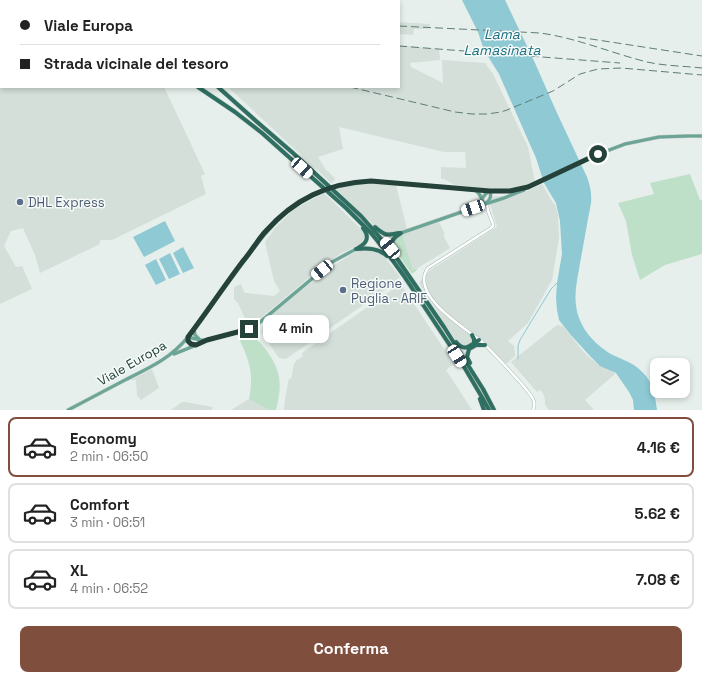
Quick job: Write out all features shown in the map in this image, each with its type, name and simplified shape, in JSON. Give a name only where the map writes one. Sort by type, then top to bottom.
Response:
[{"type":"highway","points":[[199,88],[262,133],[337,200],[378,242],[397,266],[471,378],[489,410]]},
{"type":"highway","points":[[219,88],[381,233],[386,235],[401,233]]},
{"type":"highway","points":[[362,216],[390,248],[415,284],[473,372],[494,410]]},
{"type":"highway","points":[[356,249],[364,244],[367,239],[359,221]]},
{"type":"highway","points":[[401,233],[392,240],[392,244],[394,250],[410,273],[415,284]]},
{"type":"highway","points":[[356,249],[368,248],[380,251],[387,256],[394,265],[397,266]]},
{"type":"highway","points":[[444,327],[460,346],[465,348],[475,344],[485,345]]},
{"type":"highway","points":[[472,335],[475,344]]},
{"type":"highway","points":[[473,372],[467,354],[471,347],[478,344],[479,340]]},
{"type":"highway","points":[[471,378],[472,384],[484,410]]},
{"type":"main road","name":"Viale Europa","points":[[68,410],[170,355],[188,337],[265,232],[292,207],[310,196],[338,186],[371,181],[474,190],[510,191],[528,187],[581,161],[632,142],[659,137],[702,136]]},
{"type":"main road","points":[[401,233],[519,192],[528,187]]},
{"type":"main road","points":[[474,190],[479,193],[482,202],[485,204]]},
{"type":"main road","points":[[485,204],[490,198],[490,191]]},
{"type":"main road","points":[[473,208],[480,203],[486,193],[490,191]]},
{"type":"main road","points":[[170,355],[207,340],[253,327],[332,262],[356,249]]},
{"type":"main road","points":[[194,329],[195,334],[200,340]]},
{"type":"main road","points":[[196,345],[189,343],[188,337],[207,340]]},
{"type":"main road","points":[[183,343],[192,347]]},
{"type":"street","points":[[485,204],[493,224],[492,228],[428,268],[423,277],[425,288],[444,313],[479,340],[497,357],[531,396],[535,403],[533,410]]},
{"type":"shaded area","points":[[400,22],[430,24],[429,29],[414,29],[413,35],[400,34]]},
{"type":"shaded area","points":[[400,45],[439,49],[440,60],[410,63],[411,67],[443,83],[442,60],[485,63],[493,74],[528,147],[535,182],[525,187],[501,190],[455,185],[441,179],[441,167],[466,168],[465,152],[444,152],[339,127],[343,149],[318,157],[326,170],[334,177],[335,180],[331,183],[229,88],[400,88]]},
{"type":"shaded area","points":[[0,88],[164,88],[205,174],[201,176],[206,194],[112,240],[100,240],[100,244],[40,273],[35,255],[23,228],[11,231],[4,246],[16,267],[22,266],[32,289],[0,304]]},
{"type":"shaded area","points":[[367,183],[396,185],[407,229],[389,234],[377,228],[335,188],[346,185]]},
{"type":"shaded area","points":[[542,184],[555,204],[558,214],[559,238],[552,280],[528,323],[508,341],[514,346],[515,356],[506,364],[478,338],[469,346],[458,344],[419,283],[429,271],[497,227],[488,197],[518,195]]},
{"type":"shaded area","points":[[324,193],[366,235],[360,244],[340,254],[317,271],[257,321],[241,329],[247,323],[238,303],[234,299],[234,287],[241,284],[244,292],[246,293],[274,296],[280,291],[274,281],[265,242],[275,228],[294,209]]},
{"type":"shaded area","points":[[439,222],[445,234],[443,235],[450,248],[413,271],[403,237],[405,235],[404,234]]},
{"type":"shaded area","points":[[361,250],[374,250],[383,255],[400,277],[396,280],[396,282],[286,359],[279,358],[261,332],[265,321],[270,315],[330,268]]},
{"type":"shaded area","points":[[399,285],[402,286],[454,364],[446,370],[472,410],[284,410],[289,378],[291,379],[294,364],[303,356],[302,353]]},
{"type":"shaded area","points":[[557,325],[563,326],[591,359],[615,374],[585,400],[594,410],[549,410],[545,405],[543,393],[540,390],[537,392],[511,362]]},
{"type":"shaded area","points":[[152,369],[159,388],[141,400],[137,395],[136,380],[131,380]]},
{"type":"shaded area","points":[[249,399],[269,410],[231,410]]},
{"type":"shaded area","points":[[182,402],[213,407],[212,410],[171,410]]},
{"type":"green space","points":[[690,174],[700,200],[702,200],[702,254],[665,265],[640,280],[632,255],[626,221],[618,203],[654,194],[650,183]]},
{"type":"green space","points":[[400,235],[405,235],[403,237],[413,270],[417,268],[417,270],[412,274],[394,249],[394,240]]},
{"type":"green space","points":[[242,334],[251,336],[259,342],[267,351],[276,366],[280,386],[276,410],[269,410],[249,399],[251,377],[249,364],[237,335]]},
{"type":"water","name":"Lama Lamasinata","points":[[462,0],[505,0],[587,177],[590,190],[591,203],[576,289],[577,313],[584,328],[595,342],[608,352],[635,366],[646,376],[650,383],[650,398],[655,398],[657,410],[634,410],[633,400],[616,373],[600,366],[559,320],[556,298],[562,254],[560,221],[556,203],[544,183],[536,158],[499,74],[484,50],[478,32]]},
{"type":"water","points":[[165,221],[175,241],[144,257],[133,237]]},
{"type":"water","points":[[183,247],[194,268],[183,273],[173,253]]},
{"type":"water","points":[[170,253],[180,274],[169,279],[159,259]]},
{"type":"water","points":[[156,259],[166,280],[156,285],[145,265]]},
{"type":"waterway","points":[[518,359],[518,346],[520,340],[551,289],[557,283]]},
{"type":"railway","points":[[400,26],[540,33],[567,38],[647,62],[702,68]]},
{"type":"railway","points":[[578,37],[702,56]]},
{"type":"railway","points":[[400,46],[620,63]]},
{"type":"railway","points":[[354,88],[455,112],[487,114],[507,110],[553,91],[580,74],[598,69],[621,68],[702,75]]},
{"type":"place","name":"DHL Express","points":[[20,202]]},
{"type":"place","name":"Regione Puglia - ARIF","points":[[343,290]]},
{"type":"route","points":[[249,329],[207,340],[196,345],[189,343],[188,341],[188,337],[265,232],[292,207],[310,196],[327,189],[349,183],[371,181],[502,192],[518,190],[528,187],[598,154]]}]
